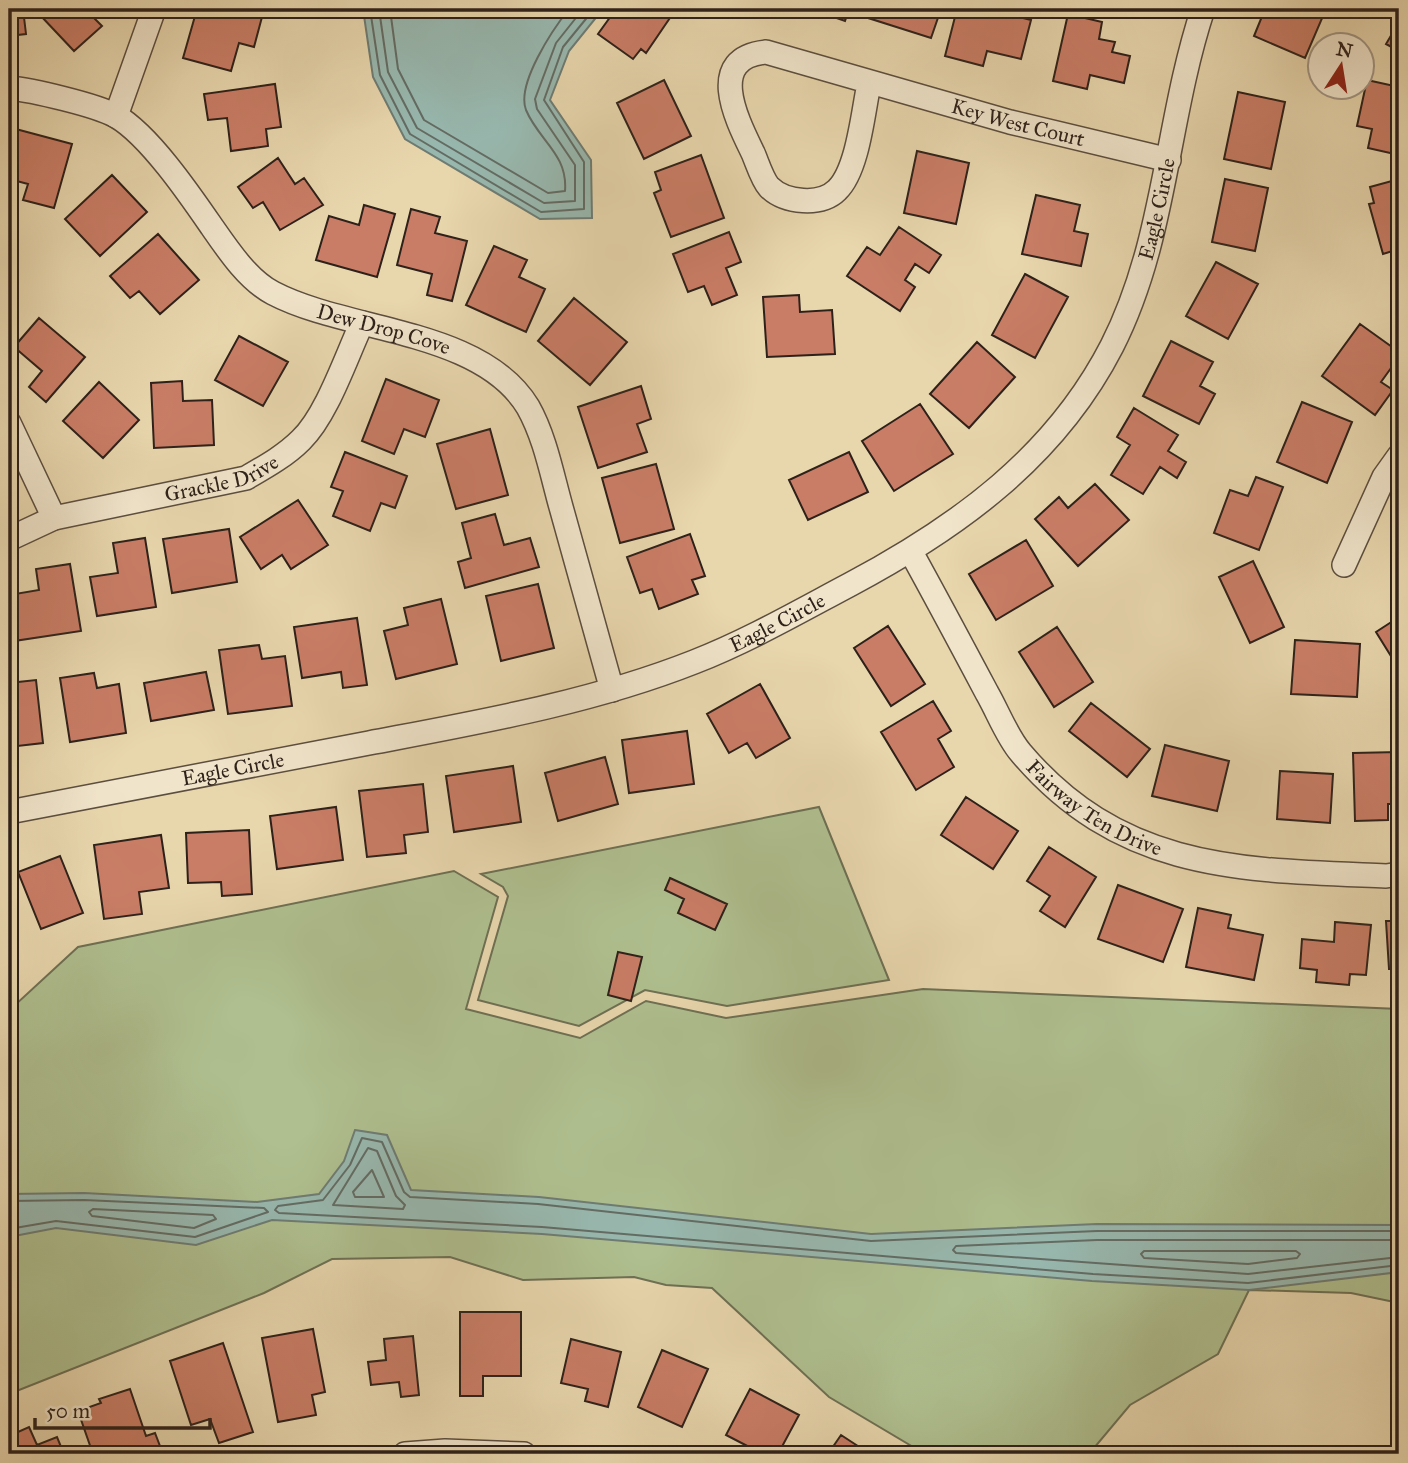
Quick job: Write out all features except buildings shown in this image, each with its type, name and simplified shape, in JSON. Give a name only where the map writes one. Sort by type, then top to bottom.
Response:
[{"type":"street","points":[[116,116],[154,9]]},
{"type":"street","name":"Eagle Circle","points":[[9,812],[523,714],[612,690],[696,662],[911,552],[978,506],[1017,473],[1052,436],[1111,349],[1137,293],[1152,243],[1190,55],[1203,9]]},
{"type":"street","name":"Key West Court","points":[[869,84],[850,170],[837,191],[817,201],[794,199],[769,187],[735,116],[730,87],[734,67],[748,54],[765,52],[869,84],[1169,160]]},
{"type":"street","name":"Dew Drop Cove","points":[[9,88],[29,90],[116,116],[154,150],[245,270],[271,292],[362,323],[451,347],[490,370],[527,406],[544,447],[612,690]]},
{"type":"street","name":"Grackle Drive","points":[[9,539],[54,519],[205,489],[246,478],[273,463],[303,439],[323,406],[362,323]]},
{"type":"street","points":[[9,423],[54,519]]},
{"type":"street","points":[[1345,565],[1384,477],[1399,456]]},
{"type":"street","name":"Fairway Ten Drive","points":[[911,552],[1019,752],[1069,799],[1132,840],[1186,859],[1277,872],[1399,874]]},
{"type":"street","points":[[405,1454],[445,1451],[524,1454]]},
{"type":"green space","points":[[819,807],[889,980],[727,1006],[645,990],[579,1026],[478,1000],[508,896],[503,887],[481,874]]},
{"type":"green space","points":[[454,871],[498,897],[466,1009],[580,1038],[646,1001],[726,1018],[923,989],[1399,1009],[1399,1303],[1351,1293],[1249,1290],[1218,1354],[1130,1405],[1089,1454],[925,1454],[829,1397],[712,1288],[666,1285],[634,1277],[523,1280],[450,1257],[332,1259],[264,1293],[9,1394],[9,1016],[15,1005],[78,947]]},
{"type":"water","points":[[363,9],[603,9],[569,51],[550,100],[591,160],[592,218],[540,219],[405,139],[373,77]]},
{"type":"water","points":[[355,1130],[387,1135],[411,1190],[539,1197],[871,1234],[1097,1224],[1399,1225],[1399,1272],[1249,1290],[1092,1281],[542,1234],[272,1220],[196,1245],[56,1228],[9,1237],[9,1194],[84,1193],[257,1202],[319,1194],[344,1161]]}]
